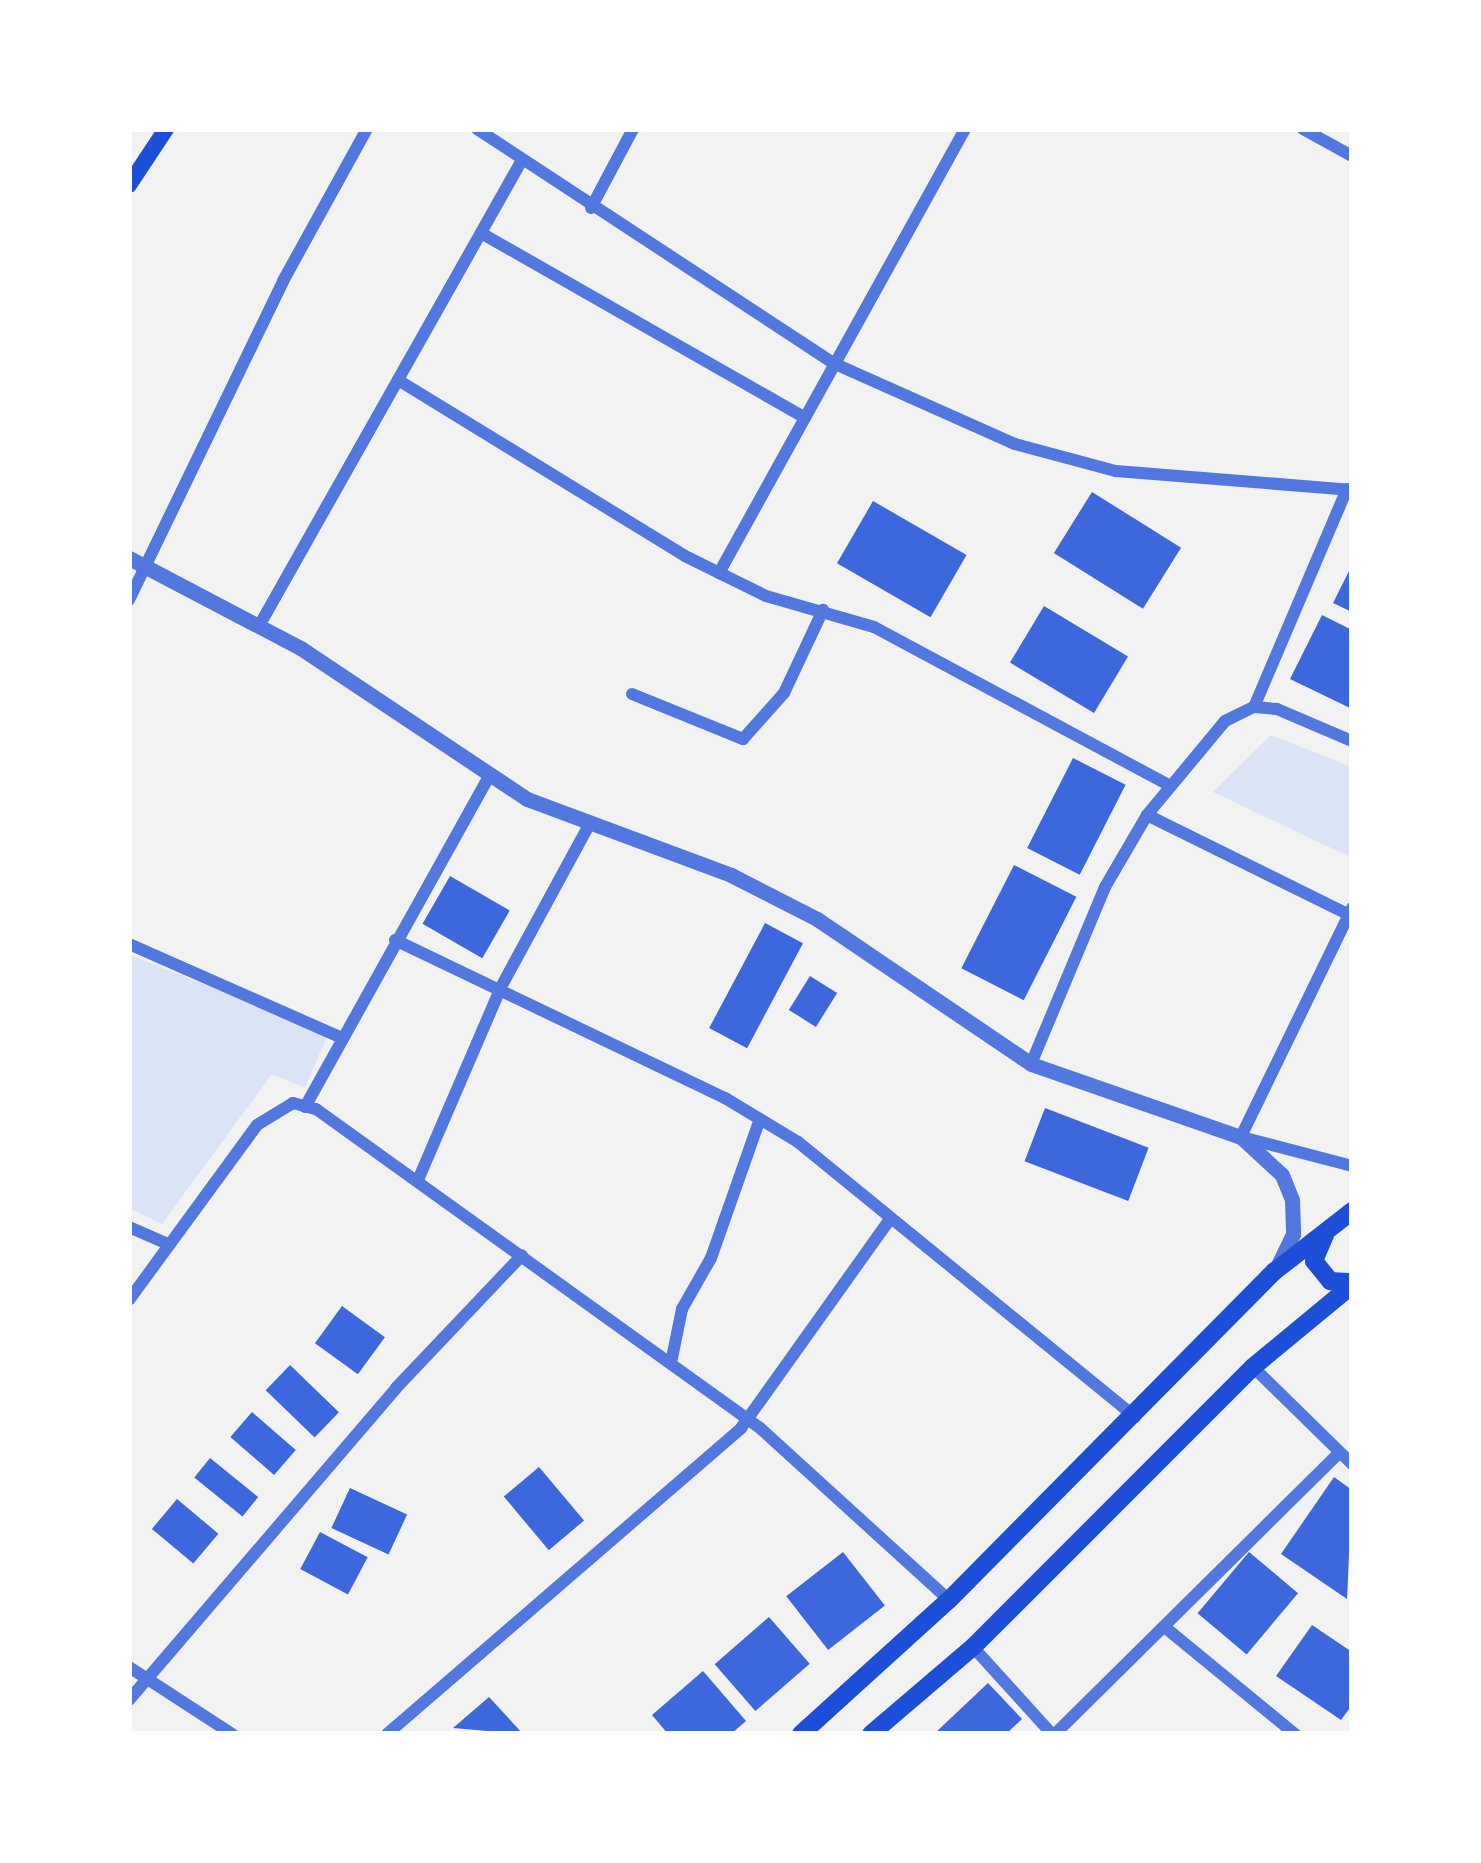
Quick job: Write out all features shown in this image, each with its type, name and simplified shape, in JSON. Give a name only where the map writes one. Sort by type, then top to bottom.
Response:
[{"type":"main road","points":[[129,184],[166,129]]},
{"type":"main road","points":[[801,1734],[949,1600],[1136,1418],[1275,1271],[1352,1211]]},
{"type":"main road","points":[[1332,1226],[1314,1261],[1330,1281],[1352,1283]]},
{"type":"main road","points":[[872,1734],[973,1647],[1252,1367],[1352,1283]]},
{"type":"street","points":[[129,600],[137,562],[367,129]]},
{"type":"street","points":[[477,129],[833,363],[1015,444],[1116,471],[1349,489],[1255,706],[1225,721],[1147,815],[1105,887],[1031,1064]]},
{"type":"street","points":[[591,208],[633,129]]},
{"type":"street","points":[[719,573],[965,129]]},
{"type":"street","points":[[1303,129],[1334,135],[1352,156]]},
{"type":"street","points":[[259,626],[522,160]]},
{"type":"street","points":[[481,233],[804,417]]},
{"type":"street","points":[[398,380],[719,573],[766,596],[874,627],[1169,786]]},
{"type":"street","points":[[137,562],[259,626],[489,777],[589,825],[731,875],[817,920],[1031,1064],[1240,1137],[1352,1166]]},
{"type":"street","points":[[632,694],[743,739],[784,693],[823,610]]},
{"type":"street","points":[[1255,706],[1352,741]]},
{"type":"street","points":[[305,1107],[489,777]]},
{"type":"street","points":[[1147,815],[1350,912],[1240,1137]]},
{"type":"street","points":[[418,1180],[501,987],[589,825]]},
{"type":"street","points":[[395,940],[501,987],[760,1119],[1136,1418]]},
{"type":"street","points":[[129,944],[340,1037]]},
{"type":"street","points":[[129,1300],[256,1125],[274,1109],[305,1107],[418,1180],[748,1419],[949,1600]]},
{"type":"street","points":[[671,1363],[682,1309],[711,1258],[760,1119]]},
{"type":"street","points":[[1240,1137],[1282,1175],[1292,1200],[1293,1234],[1275,1271]]},
{"type":"street","points":[[387,1734],[748,1419],[890,1219]]},
{"type":"street","points":[[129,1227],[169,1244]]},
{"type":"street","points":[[129,1700],[396,1388],[522,1255]]},
{"type":"street","points":[[1252,1367],[1352,1464]]},
{"type":"street","points":[[973,1647],[1053,1734],[1167,1629],[1337,1454]]},
{"type":"street","points":[[1167,1629],[1295,1734]]},
{"type":"street","points":[[129,1667],[232,1734]]},
{"type":"shaded area","points":[[1271,735],[1352,767],[1352,858],[1213,792]]},
{"type":"shaded area","points":[[131,955],[328,1034],[305,1088],[272,1074],[162,1224],[129,1208]]},
{"type":"building","points":[[1092,492],[1181,548],[1143,609],[1054,553]]},
{"type":"building","points":[[873,501],[967,555],[931,617],[837,563]]},
{"type":"building","points":[[1352,565],[1352,612],[1333,603]]},
{"type":"building","points":[[1044,606],[1128,656],[1094,713],[1010,663]]},
{"type":"building","points":[[1322,615],[1352,630],[1352,709],[1290,679]]},
{"type":"building","points":[[1073,758],[1126,785],[1080,875],[1027,848]]},
{"type":"building","points":[[1014,865],[1076,897],[1024,1000],[961,968]]},
{"type":"building","points":[[450,876],[510,910],[482,958],[422,924]]},
{"type":"building","points":[[765,923],[803,943],[747,1048],[709,1028]]},
{"type":"building","points":[[810,976],[837,993],[816,1027],[789,1010]]},
{"type":"building","points":[[1045,1108],[1149,1148],[1128,1201],[1025,1161]]},
{"type":"building","points":[[342,1306],[385,1337],[358,1374],[315,1343]]},
{"type":"building","points":[[290,1365],[339,1412],[315,1437],[266,1390]]},
{"type":"building","points":[[252,1412],[296,1450],[274,1475],[230,1437]]},
{"type":"building","points":[[210,1458],[258,1497],[242,1516],[194,1477]]},
{"type":"building","points":[[539,1467],[584,1521],[549,1550],[504,1497]]},
{"type":"building","points":[[1334,1477],[1352,1490],[1347,1599],[1281,1554]]},
{"type":"building","points":[[350,1488],[407,1515],[389,1555],[331,1528]]},
{"type":"building","points":[[177,1499],[218,1534],[193,1564],[152,1529]]},
{"type":"building","points":[[320,1532],[368,1557],[348,1594],[300,1569]]},
{"type":"building","points":[[843,1552],[885,1606],[828,1650],[786,1596]]},
{"type":"building","points":[[1249,1552],[1298,1593],[1247,1654],[1198,1613]]},
{"type":"building","points":[[769,1617],[810,1664],[755,1711],[715,1664]]},
{"type":"building","points":[[1312,1625],[1352,1652],[1352,1705],[1341,1720],[1276,1676]]},
{"type":"building","points":[[703,1671],[746,1721],[731,1734],[668,1734],[652,1715]]},
{"type":"building","points":[[988,1683],[1022,1719],[1006,1734],[934,1734]]},
{"type":"building","points":[[489,1697],[523,1734],[453,1728]]}]
